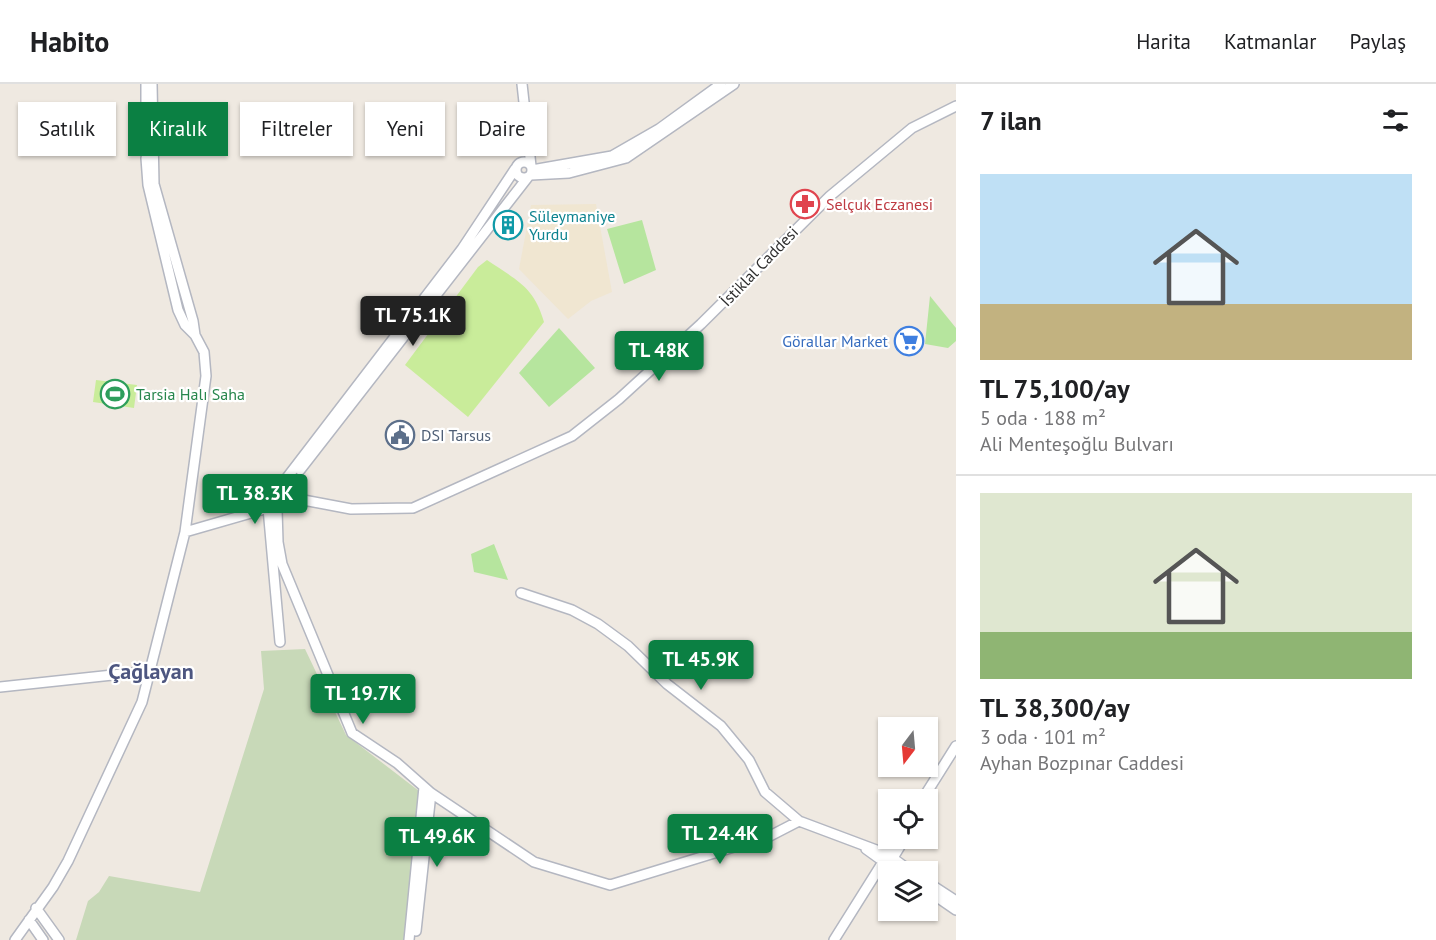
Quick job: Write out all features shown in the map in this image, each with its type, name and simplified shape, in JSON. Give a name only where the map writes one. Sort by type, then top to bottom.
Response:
[{"type":"street","points":[[15,940],[36,908],[54,887],[68,861],[142,702],[184,532],[206,376],[204,352],[195,335],[185,325],[178,310],[148,185],[146,84]]},
{"type":"street","points":[[152,84],[154,184],[195,335]]},
{"type":"street","points":[[522,84],[529,170],[326,440],[273,503],[282,564],[352,733],[397,763],[428,790],[534,862],[610,885],[770,836],[799,821]]},
{"type":"street","points":[[515,169],[519,177],[529,170],[612,156],[659,129],[721,84]]},
{"type":"street","points":[[515,169],[569,173],[626,158],[734,84]]},
{"type":"street","name":"İstiklal Caddesi","points":[[184,532],[273,503],[298,499],[351,509],[413,508],[572,436],[619,399],[701,324],[830,196],[912,128],[956,106]]},
{"type":"street","points":[[280,642],[270,553],[273,503],[462,249],[515,169]]},
{"type":"street","points":[[270,553],[282,564]]},
{"type":"street","points":[[521,593],[572,610],[598,624],[628,646],[667,684],[721,726],[748,760],[765,792],[799,821],[851,839],[893,861]]},
{"type":"street","points":[[0,687],[150,671]]},
{"type":"street","points":[[929,789],[956,746]]},
{"type":"street","points":[[936,789],[956,757]]},
{"type":"street","points":[[409,940],[428,790]]},
{"type":"street","points":[[416,940],[428,790]]},
{"type":"street","points":[[834,940],[892,849]]},
{"type":"street","points":[[888,858],[896,849]]},
{"type":"street","points":[[938,890],[956,902]]},
{"type":"street","points":[[938,898],[956,910]]},
{"type":"street","points":[[36,908],[59,940]]},
{"type":"street","points":[[29,920],[43,940]]},
{"type":"shaded area","points":[[596,204],[612,292],[591,301],[568,319],[519,269],[531,205]]},
{"type":"green space","points":[[642,220],[656,270],[624,284],[607,229]]},
{"type":"green space","points":[[487,260],[523,285],[535,300],[544,322],[468,417],[405,365],[478,267]]},
{"type":"green space","points":[[930,296],[956,328],[956,341],[948,348],[925,344]]},
{"type":"green space","points":[[559,328],[595,368],[549,407],[519,373]]},
{"type":"green space","name":"Tarsia Halı Saha","points":[[96,380],[137,385],[134,408],[93,402]]},
{"type":"green space","points":[[494,544],[508,580],[474,572],[471,554]]},
{"type":"green space","points":[[305,649],[346,735],[419,791],[407,940],[76,940],[88,901],[99,892],[109,876],[200,892],[264,689],[261,651]]},
{"type":"place","name":"Selçuk Eczanesi","points":[[805,204]]},
{"type":"place","name":"Süleymaniye Yurdu","points":[[508,225]]},
{"type":"place","name":"Görallar Market","points":[[909,341]]},
{"type":"place","name":"Tarsia Halı Saha","points":[[115,394]]},
{"type":"place","name":"DSI Tarsus","points":[[400,435]]},
{"type":"district","name":"Çağlayan","points":[[151,671]]}]
